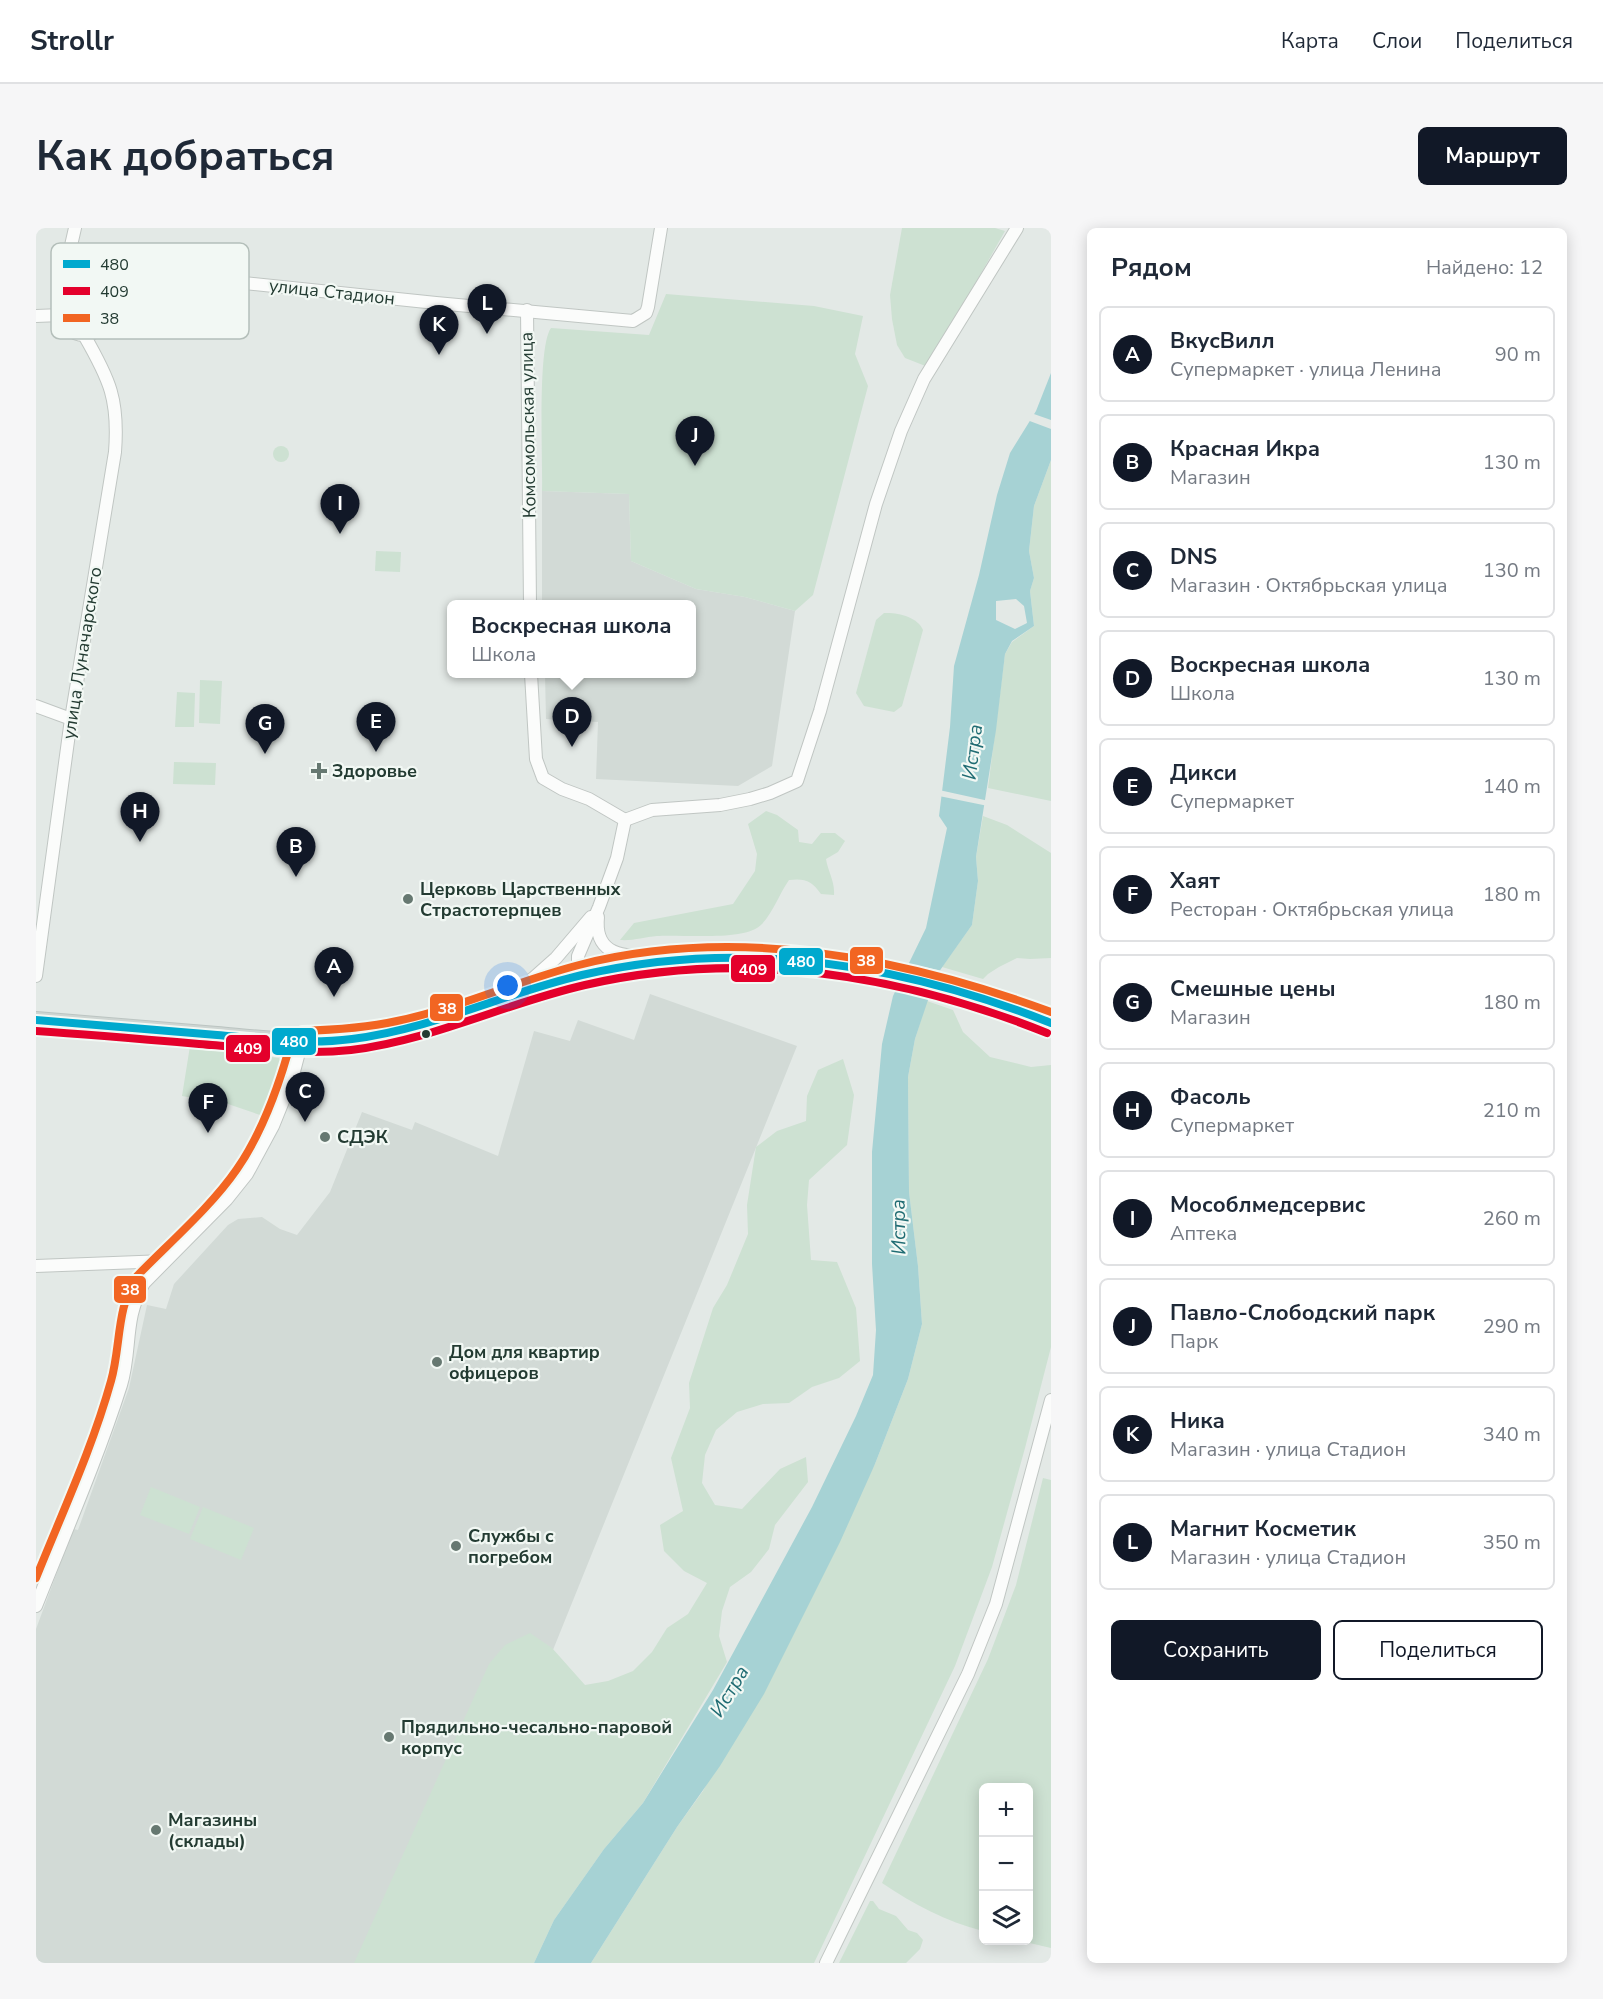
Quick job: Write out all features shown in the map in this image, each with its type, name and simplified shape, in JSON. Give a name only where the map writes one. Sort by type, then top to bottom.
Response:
[{"type":"main road","points":[[36,1020],[302,1041],[351,1040],[428,1024],[581,975],[626,965],[670,960],[743,959],[830,965],[876,971],[983,997],[1051,1023]]},
{"type":"street","points":[[72,243],[75,228]]},
{"type":"street","name":"Комсомольская улица","points":[[530,600],[527,310],[633,321],[640,318],[646,314],[648,307],[662,228]]},
{"type":"street","points":[[531,678],[536,757],[538,769],[543,778],[562,789],[588,799],[625,820],[652,810],[720,805],[750,800],[797,781],[820,711],[876,504],[901,431],[924,379],[1017,228]]},
{"type":"street","name":"улица Стадион","points":[[249,283],[527,310]]},
{"type":"street","points":[[36,316],[51,315]]},
{"type":"street","name":"улица Луначарского","points":[[36,976],[71,719],[115,452],[117,423],[113,396],[107,378],[86,339]]},
{"type":"street","points":[[36,706],[71,719]]},
{"type":"street","points":[[581,975],[578,966],[579,956],[617,858],[625,820]]},
{"type":"street","points":[[599,907],[597,925],[599,937],[607,949],[632,956],[670,960]]},
{"type":"street","points":[[511,997],[535,979],[556,958],[599,907]]},
{"type":"street","points":[[36,1606],[80,1498],[122,1383],[133,1306],[144,1283],[227,1199],[247,1174],[273,1126],[292,1079],[302,1041]]},
{"type":"street","points":[[36,1266],[165,1261]]},
{"type":"street","points":[[826,1963],[972,1664],[996,1604],[1051,1400]]},
{"type":"shaded area","points":[[542,491],[629,494],[631,561],[696,589],[745,597],[795,611],[772,766],[738,786],[596,779],[598,722],[546,719],[545,678],[696,678],[696,600],[542,600]]},
{"type":"shaded area","points":[[650,994],[797,1046],[454,1895],[413,1963],[36,1963],[36,1629],[73,1529],[78,1530],[129,1388],[147,1305],[166,1309],[174,1284],[228,1225],[238,1219],[262,1217],[280,1229],[297,1235],[330,1192],[362,1112],[412,1130],[415,1122],[498,1156],[534,1031],[570,1041],[578,1020],[634,1040]]},
{"type":"green space","points":[[902,228],[995,228],[1005,231],[928,367],[905,358],[897,345],[892,319],[890,295]]},
{"type":"green space","points":[[666,294],[814,306],[863,316],[855,354],[868,386],[813,595],[795,611],[745,597],[696,589],[631,561],[629,494],[542,491],[542,380],[547,339],[551,328],[649,335]]},
{"type":"green space","points":[[278,446],[284,446],[289,454],[287,460],[278,462],[273,457],[273,451]]},
{"type":"green space","points":[[1051,460],[1051,801],[988,788],[1005,654],[1012,642],[1034,626],[1030,591],[1034,578],[1029,551],[1034,506]]},
{"type":"green space","points":[[376,551],[401,552],[400,572],[375,571]]},
{"type":"green space","points":[[884,613],[906,616],[917,622],[923,630],[902,706],[894,712],[864,706],[856,693],[876,620]]},
{"type":"green space","points":[[200,680],[222,681],[220,724],[199,723]]},
{"type":"green space","points":[[177,692],[195,693],[194,727],[175,727]]},
{"type":"green space","points":[[174,762],[216,763],[215,785],[173,784]]},
{"type":"green space","points":[[766,811],[777,815],[798,830],[799,842],[812,844],[821,833],[835,833],[845,841],[838,852],[826,859],[834,895],[821,894],[808,881],[789,880],[766,919],[754,930],[728,935],[657,936],[620,940],[634,923],[733,904],[755,871],[757,854],[748,824]]},
{"type":"green space","points":[[983,816],[1007,825],[1051,853],[1051,958],[1017,958],[999,967],[983,979],[942,967],[972,925],[978,881],[976,857]]},
{"type":"green space","points":[[927,1001],[953,1010],[963,1032],[990,1057],[1031,1067],[1051,1065],[1051,1347],[992,1567],[955,1666],[814,1963],[591,1963],[677,1827],[703,1791],[875,1464],[908,1379],[922,1324],[909,1192],[908,1077],[915,1039]]},
{"type":"green space","points":[[190,1046],[279,1058],[282,1063],[263,1116],[228,1104],[182,1096]]},
{"type":"green space","points":[[843,1059],[854,1095],[847,1145],[809,1180],[807,1205],[811,1260],[837,1262],[856,1308],[860,1361],[839,1378],[812,1387],[789,1403],[763,1404],[737,1412],[716,1430],[705,1455],[702,1483],[715,1505],[742,1509],[780,1469],[806,1457],[808,1482],[775,1525],[769,1549],[751,1572],[730,1587],[722,1611],[719,1636],[727,1662],[643,1803],[604,1849],[554,1920],[534,1963],[354,1963],[489,1664],[505,1645],[530,1633],[552,1648],[585,1685],[608,1681],[633,1671],[652,1652],[667,1628],[688,1614],[707,1583],[684,1571],[664,1551],[660,1525],[683,1511],[671,1458],[690,1408],[689,1383],[713,1308],[727,1285],[748,1234],[747,1205],[756,1147],[777,1131],[806,1121],[807,1096],[818,1070]]},
{"type":"green space","points":[[1043,1478],[1051,1480],[1051,1948],[1033,1944],[1033,1783],[979,1783],[979,1930],[931,1912],[882,1883],[988,1659],[1016,1585]]},
{"type":"green space","points":[[151,1487],[200,1507],[189,1534],[140,1515]]},
{"type":"green space","points":[[203,1507],[254,1528],[241,1560],[190,1539]]},
{"type":"green space","points":[[870,1901],[873,1901],[879,1909],[896,1916],[908,1930],[917,1933],[923,1940],[920,1949],[906,1963],[839,1963]]},
{"type":"water","name":"Истра","points":[[1051,373],[1051,460],[1034,506],[1029,551],[1034,578],[1030,591],[1034,626],[1012,641],[1005,654],[996,730],[976,857],[978,881],[972,925],[936,976],[915,1039],[908,1077],[909,1192],[922,1324],[908,1379],[875,1464],[840,1542],[764,1694],[720,1766],[677,1827],[591,1963],[534,1963],[554,1920],[604,1849],[643,1803],[713,1690],[812,1507],[873,1375],[876,1330],[872,1264],[872,1152],[882,1044],[893,996],[926,928],[947,828],[939,816],[950,727],[954,666],[979,575],[997,495],[1010,453],[1036,411]],"holes":[[[1016,599],[1024,606],[1027,623],[1015,629],[996,620],[996,601]]]},
{"type":"pier","points":[[1031,413],[1051,420],[1051,429],[1027,420]]},
{"type":"pier","points":[[939,790],[989,801],[988,806],[939,796]]},
{"type":"pier","points":[[905,963],[943,971],[932,997],[893,988]]},
{"type":"transit line","name":"38","points":[[302,1031],[350,1028],[397,1021],[443,1009],[579,965],[638,953],[698,948],[758,948],[818,953],[878,962],[936,976],[1051,1012]]},
{"type":"transit line","name":"480","points":[[36,1020],[268,1040],[335,1041],[411,1027],[582,975],[642,964],[701,959],[761,958],[820,963],[879,972],[937,985],[995,1002],[1051,1023]]},
{"type":"transit line","name":"409","points":[[36,1031],[281,1051],[351,1050],[440,1030],[527,1001],[585,985],[644,974],[703,969],[761,969],[820,973],[878,982],[935,996],[1047,1033]]},
{"type":"transit line","name":"38","points":[[36,1578],[86,1456],[103,1406],[114,1368],[122,1314],[130,1288],[137,1276],[227,1183],[247,1154],[270,1106],[292,1038]]},
{"type":"place","name":"Магнит Косметик","points":[[487,334]]},
{"type":"place","name":"Ника","points":[[439,355]]},
{"type":"place","name":"Павло-Слободский парк","points":[[695,466]]},
{"type":"place","name":"Мособлмедсервис","points":[[340,534]]},
{"type":"place","name":"Воскресная школа","points":[[572,747]]},
{"type":"place","name":"Дикси","points":[[376,752]]},
{"type":"place","name":"Смешные цены","points":[[265,754]]},
{"type":"place","name":"Здоровье","points":[[319,771]]},
{"type":"place","name":"Фасоль","points":[[140,842]]},
{"type":"place","name":"Красная Икра","points":[[296,877]]},
{"type":"place","name":"Церковь Царственных Страстотерпцев","points":[[408,899]]},
{"type":"place","name":"ВкусВилл","points":[[334,997]]},
{"type":"place","name":"DNS","points":[[305,1122]]},
{"type":"place","name":"Хаят","points":[[208,1133]]},
{"type":"place","name":"СДЭК","points":[[325,1137]]},
{"type":"place","name":"Дом для квартир офицеров","points":[[437,1362]]},
{"type":"place","name":"Службы с погребом","points":[[456,1546]]},
{"type":"place","name":"Прядильно-чесально-паровой корпус","points":[[389,1737]]},
{"type":"place","name":"Магазины (склады)","points":[[156,1830]]}]
